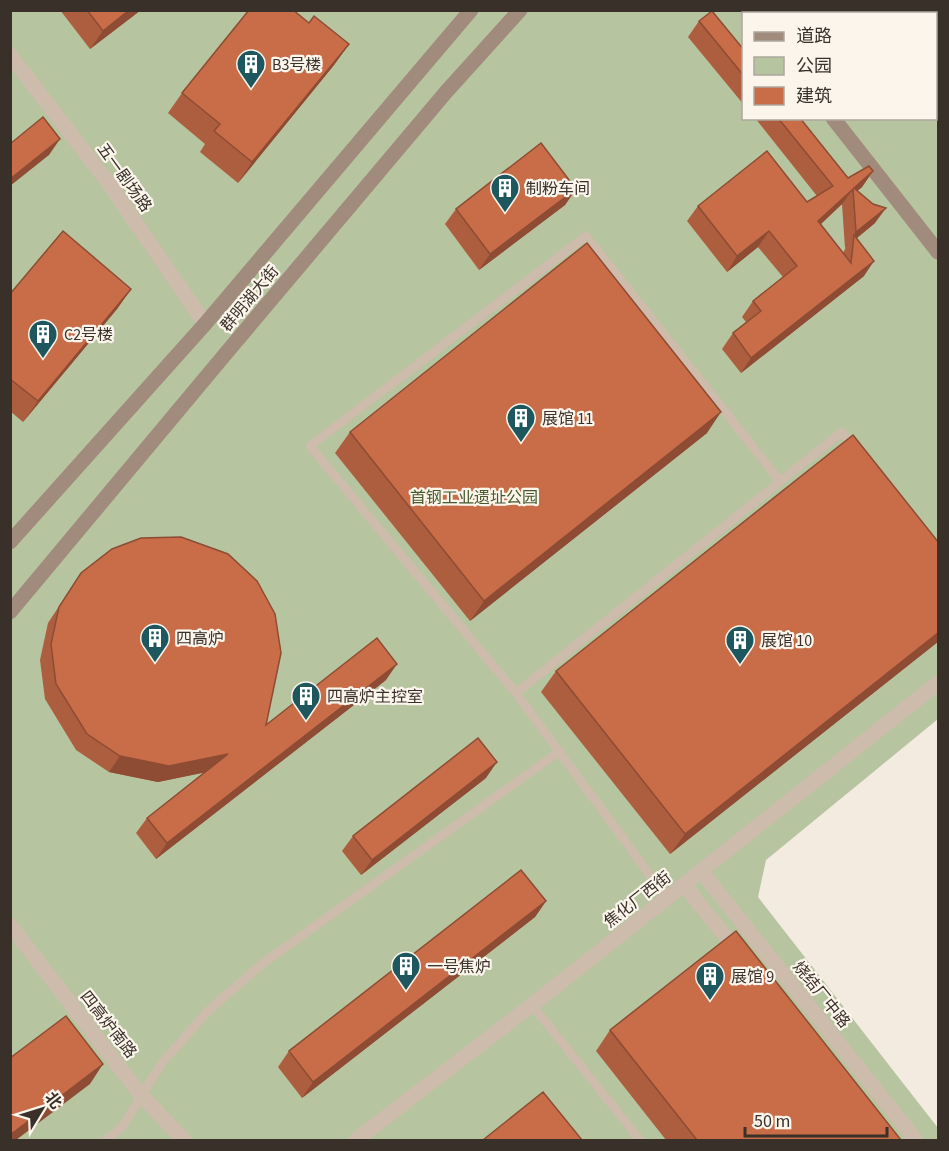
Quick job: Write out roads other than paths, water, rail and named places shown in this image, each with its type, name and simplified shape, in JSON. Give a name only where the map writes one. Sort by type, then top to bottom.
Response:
[{"type":"main road","name":"群明湖大街","points":[[10,542],[205,324],[471,10]]},
{"type":"main road","name":"群明湖大街","points":[[10,612],[423,119],[520,10]]},
{"type":"main road","points":[[835,120],[939,252]]},
{"type":"street","name":"五一剧场路","points":[[10,55],[108,182],[205,324]]},
{"type":"street","name":"焦化厂西街","points":[[356,1140],[532,1005],[939,683]]},
{"type":"street","name":"烧结厂中路","points":[[701,871],[916,1140]]},
{"type":"street","points":[[684,885],[750,966]]},
{"type":"street","name":"四高炉南路","points":[[10,925],[141,1095],[184,1140]]},
{"type":"lane","points":[[667,898],[516,693],[310,446],[586,236],[780,482]]},
{"type":"lane","points":[[516,693],[842,432],[864,460]]},
{"type":"lane","points":[[106,1140],[123,1127],[162,1064],[208,1011],[262,964],[560,751]]},
{"type":"lane","points":[[532,1005],[640,1140]]},
{"type":"place","name":"B3号楼","points":[[251,90]]},
{"type":"place","name":"制粉车间","points":[[505,214]]},
{"type":"place","name":"C2号楼","points":[[43,360]]},
{"type":"place","name":"展馆 11","points":[[521,444]]},
{"type":"place","name":"四高炉","points":[[155,664]]},
{"type":"place","name":"展馆 10","points":[[740,666]]},
{"type":"place","name":"四高炉主控室","points":[[306,722]]},
{"type":"place","name":"一号焦炉","points":[[406,992]]},
{"type":"place","name":"展馆 9","points":[[710,1002]]},
{"type":"park label","name":"首钢工业遗址公园","points":[[474,497]]}]
